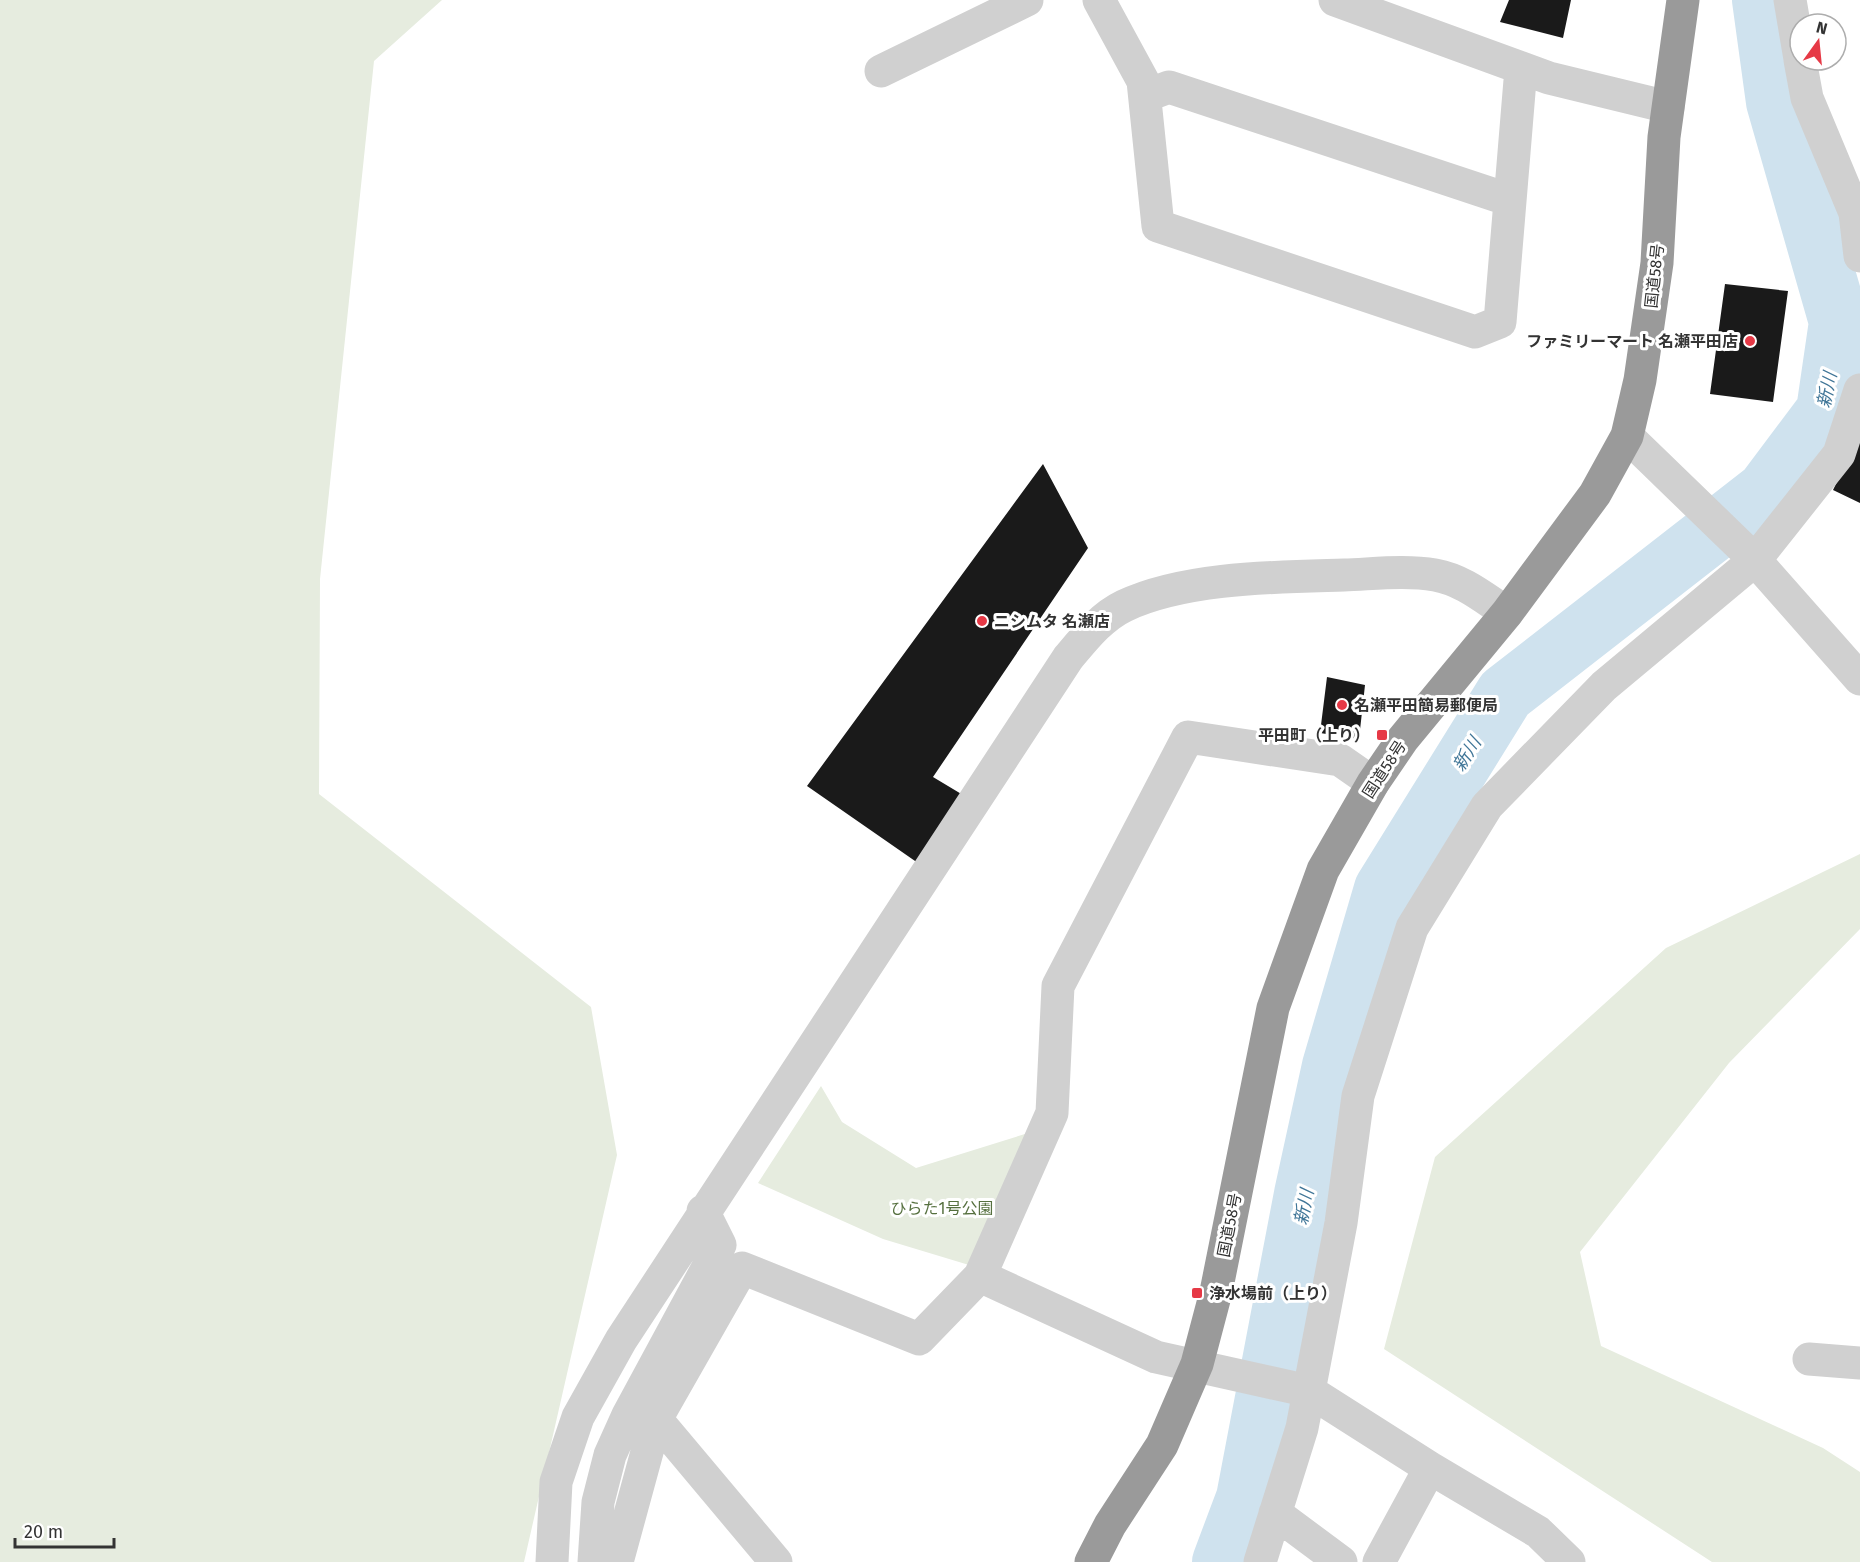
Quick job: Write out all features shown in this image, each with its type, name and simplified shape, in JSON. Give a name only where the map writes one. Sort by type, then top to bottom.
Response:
[{"type":"highway","name":"国道58号","points":[[1090,1562],[1110,1525],[1162,1445],[1197,1364],[1216,1292],[1273,1008],[1323,870],[1373,783],[1403,739],[1507,613],[1595,494],[1627,436],[1640,380],[1657,263],[1664,137],[1683,0]]},
{"type":"street","points":[[881,71],[1027,0]]},
{"type":"street","points":[[1099,0],[1143,81],[1158,226],[1475,332],[1500,322],[1521,68]]},
{"type":"street","points":[[1335,0],[1549,78],[1668,107]]},
{"type":"street","points":[[1802,72],[1807,98],[1856,213],[1860,256]]},
{"type":"street","points":[[1145,96],[1169,87],[1510,200]]},
{"type":"street","points":[[1260,1562],[1302,1428],[1341,1223],[1358,1096],[1412,927],[1487,806],[1604,686],[1755,560],[1839,454],[1860,390]]},
{"type":"street","points":[[1627,436],[1755,560],[1860,679]]},
{"type":"street","points":[[552,1562],[556,1482],[578,1417],[621,1340],[703,1211],[1068,658],[1092,629],[1124,606],[1176,590],[1273,578],[1397,573],[1435,575],[1462,583],[1507,613]]},
{"type":"street","points":[[617,1562],[656,1419],[742,1268],[919,1339],[980,1276],[1052,1113],[1058,986],[1188,737],[1340,760],[1373,783]]},
{"type":"street","points":[[594,1562],[598,1502],[610,1455],[628,1415],[720,1245],[703,1211]]},
{"type":"street","points":[[980,1276],[1156,1357],[1197,1364],[1309,1391],[1430,1468],[1538,1532],[1569,1562]]},
{"type":"street","points":[[1809,1359],[1860,1363]]},
{"type":"street","points":[[656,1419],[776,1562]]},
{"type":"street","points":[[1379,1562],[1430,1468]]},
{"type":"street","points":[[1275,1512],[1341,1562]]},
{"type":"green space","points":[[0,0],[442,0],[374,61],[320,579],[319,794],[591,1007],[617,1155],[524,1562],[0,1562]]},
{"type":"green space","points":[[1860,854],[1860,929],[1729,1063],[1580,1252],[1601,1346],[1823,1448],[1860,1472],[1860,1562],[1712,1562],[1384,1349],[1435,1157],[1666,948]]},
{"type":"green space","name":"ひらた1号公園","points":[[821,1086],[842,1122],[916,1168],[1028,1133],[969,1265],[883,1239],[758,1183]]},
{"type":"building","points":[[1509,0],[1571,0],[1563,38],[1500,22]]},
{"type":"building","points":[[1725,284],[1788,291],[1773,402],[1710,394]]},
{"type":"building","points":[[1860,435],[1860,503],[1833,490]]},
{"type":"building","points":[[1043,464],[1088,548],[933,777],[973,801],[928,870],[807,786]]},
{"type":"building","points":[[1327,677],[1365,685],[1359,739],[1320,733]]},
{"type":"waterway","name":"新川","points":[[1222,1562],[1246,1498],[1304,1194],[1332,1066],[1384,889],[1505,694],[1766,491],[1826,411],[1839,322],[1776,102],[1762,0]]},
{"type":"place","name":"ファミリーマート 名瀬平田店","points":[[1750,341]]},
{"type":"place","name":"ニシムタ 名瀬店","points":[[982,621]]},
{"type":"place","name":"名瀬平田簡易郵便局","points":[[1342,705]]},
{"type":"place","name":"平田町（上り）","points":[[1382,735]]},
{"type":"place","name":"浄水場前（上り）","points":[[1197,1293]]}]
